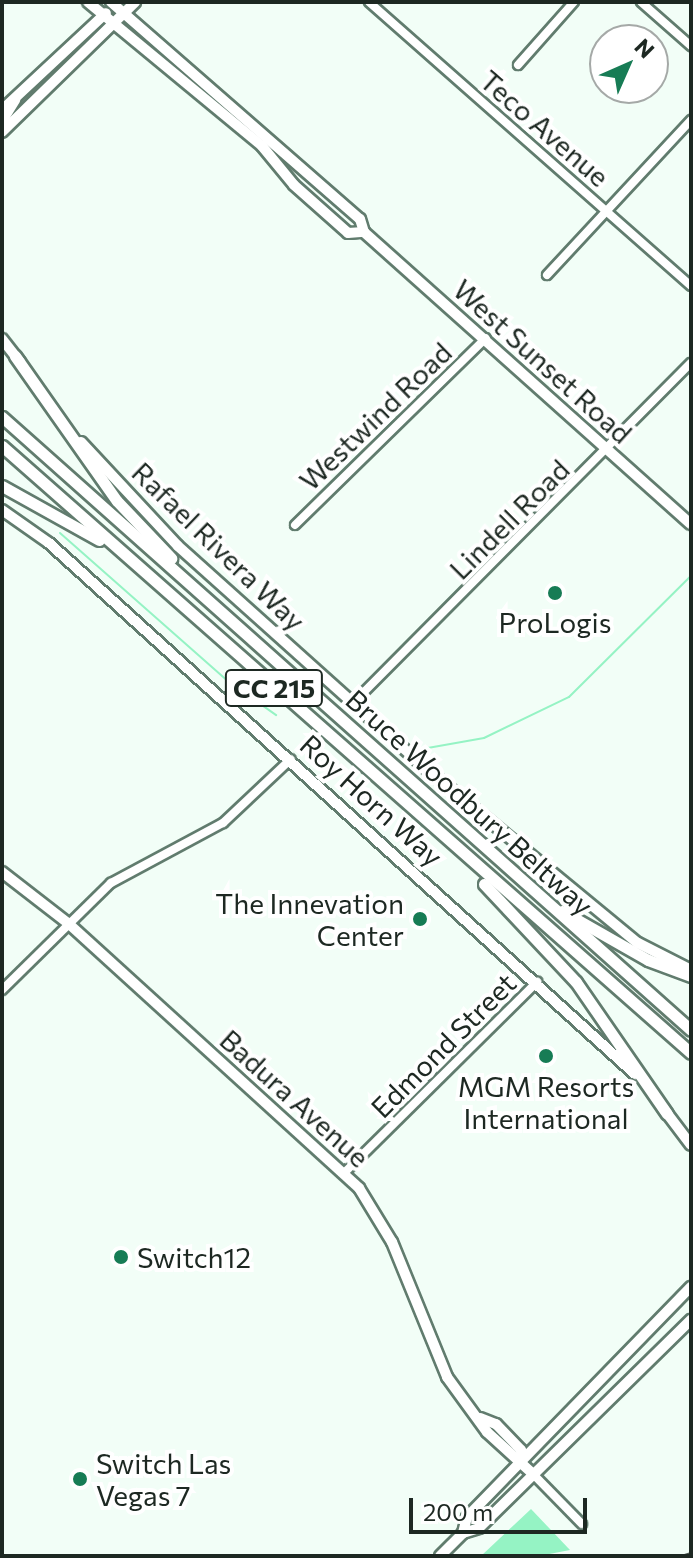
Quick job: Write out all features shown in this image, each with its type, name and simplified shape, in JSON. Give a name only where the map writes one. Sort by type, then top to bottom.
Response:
[{"type":"highway","points":[[15,356],[117,501],[238,627]]},
{"type":"highway","name":"Bruce Woodbury Beltway","points":[[2,417],[691,1030]]},
{"type":"highway","name":"Bruce Woodbury Beltway","points":[[2,446],[691,1053]]},
{"type":"highway","points":[[2,486],[116,548]]},
{"type":"highway","points":[[432,828],[568,973],[667,1114]]},
{"type":"highway","points":[[520,881],[583,925],[648,960],[691,973]]},
{"type":"main road","name":"West Sunset Road","points":[[88,2],[103,16],[120,19],[360,219],[364,232],[691,524]]},
{"type":"main road","points":[[2,132],[135,2]]},
{"type":"main road","name":"West Sunset Road","points":[[113,3],[120,19],[262,146],[294,185],[348,233],[364,232]]},
{"type":"main road","points":[[2,110],[103,16],[113,3]]},
{"type":"main road","points":[[2,121],[15,98]]},
{"type":"main road","name":"Rafael Rivera Way","points":[[2,339],[124,491],[353,703],[638,943],[691,973]]},
{"type":"main road","name":"Roy Horn Way","points":[[2,510],[49,543],[537,982],[631,1069],[691,1145]]},
{"type":"main road","name":"Badura Avenue","points":[[2,872],[69,924],[344,1173],[374,1208],[392,1242],[447,1377],[513,1460],[522,1463],[533,1474]]},
{"type":"main road","points":[[463,1533],[467,1517],[691,1287]]},
{"type":"main road","points":[[440,1556],[463,1533],[479,1528],[691,1320]]},
{"type":"street","name":"Teco Avenue","points":[[369,2],[691,286]]},
{"type":"street","points":[[518,65],[574,2]]},
{"type":"street","points":[[641,2],[691,46]]},
{"type":"street","points":[[547,275],[691,120]]},
{"type":"street","name":"Westwind Road","points":[[295,525],[486,338]]},
{"type":"street","name":"Lindell Road","points":[[353,703],[609,451],[691,363]]},
{"type":"street","points":[[2,990],[111,883],[223,823],[291,759]]},
{"type":"street","name":"Edmond Street","points":[[344,1173],[537,982]]},
{"type":"street","name":"Badura Avenue","points":[[533,1474],[582,1524]]},
{"type":"shaded area","points":[[531,1509],[570,1550],[539,1556],[481,1556]]},
{"type":"waterway","points":[[60,533],[228,681],[276,715]]},
{"type":"waterway","points":[[422,749],[484,738],[569,697],[691,576]]},
{"type":"railway","points":[[685,1556],[691,1554]]},
{"type":"place","name":"ProLogis","points":[[555,593]]},
{"type":"place","name":"The Innevation Center","points":[[420,919]]},
{"type":"place","name":"MGM Resorts International","points":[[546,1056]]},
{"type":"place","name":"Switch12","points":[[121,1257]]},
{"type":"place","name":"Switch Las Vegas 7","points":[[80,1479]]}]
